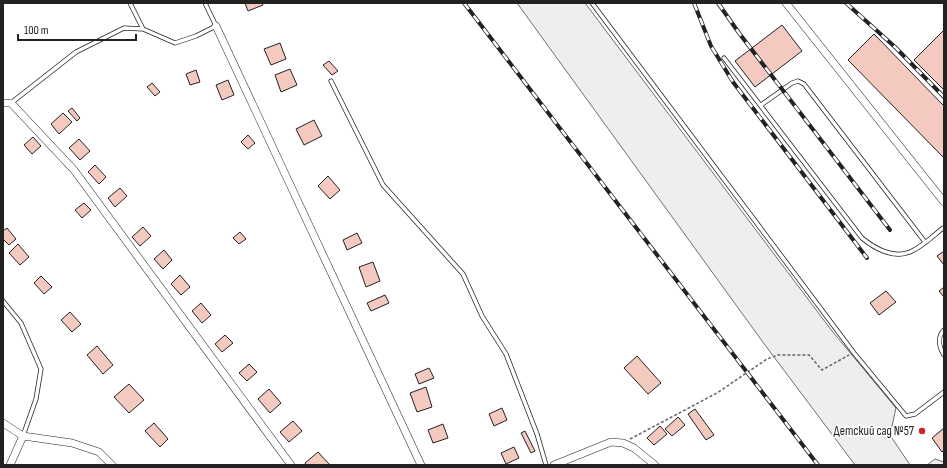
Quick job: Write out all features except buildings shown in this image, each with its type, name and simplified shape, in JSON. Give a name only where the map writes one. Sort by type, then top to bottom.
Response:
[{"type":"street","points":[[786,3],[944,202]]},
{"type":"street","points":[[216,26],[421,465]]},
{"type":"street","points":[[7,103],[74,170],[291,465]]},
{"type":"street","points":[[3,424],[22,436],[72,443],[99,452],[112,465]]},
{"type":"street","points":[[10,465],[22,436]]},
{"type":"street","points":[[554,465],[611,442],[623,443],[634,448],[656,465]]},
{"type":"lane","points":[[130,3],[143,29]]},
{"type":"lane","points":[[7,103],[76,52],[124,28],[143,29],[175,43],[196,36],[216,26],[205,3]]},
{"type":"lane","points":[[592,3],[854,353],[906,416],[915,414],[944,392]]},
{"type":"lane","points":[[724,58],[862,238],[872,246],[881,251],[896,254],[910,252],[926,242],[943,228],[944,230]]},
{"type":"lane","points":[[331,81],[383,185],[463,274],[482,316],[506,354],[537,434],[546,465]]},
{"type":"lane","points":[[761,105],[792,82],[798,81],[804,84],[926,242]]},
{"type":"lane","points":[[3,301],[21,323],[41,369],[36,399],[22,436]]},
{"type":"lane","points":[[944,330],[941,333],[939,344],[944,355]]},
{"type":"path","points":[[623,443],[637,434],[717,393],[767,359],[778,355],[809,355],[822,370],[854,353]]},
{"type":"shaded area","points":[[517,3],[585,3],[832,331],[896,408],[890,435],[910,465],[855,465],[765,345]]},
{"type":"shaded area","points":[[935,459],[944,462],[944,465],[927,465]]},
{"type":"railway","points":[[464,3],[818,465]]},
{"type":"railway","points":[[694,3],[711,46],[733,82],[867,258]]},
{"type":"railway","points":[[718,3],[739,33],[890,230]]},
{"type":"railway","points":[[846,3],[895,47],[944,97]]},
{"type":"place","name":"Детский сад №57","points":[[922,431]]}]
